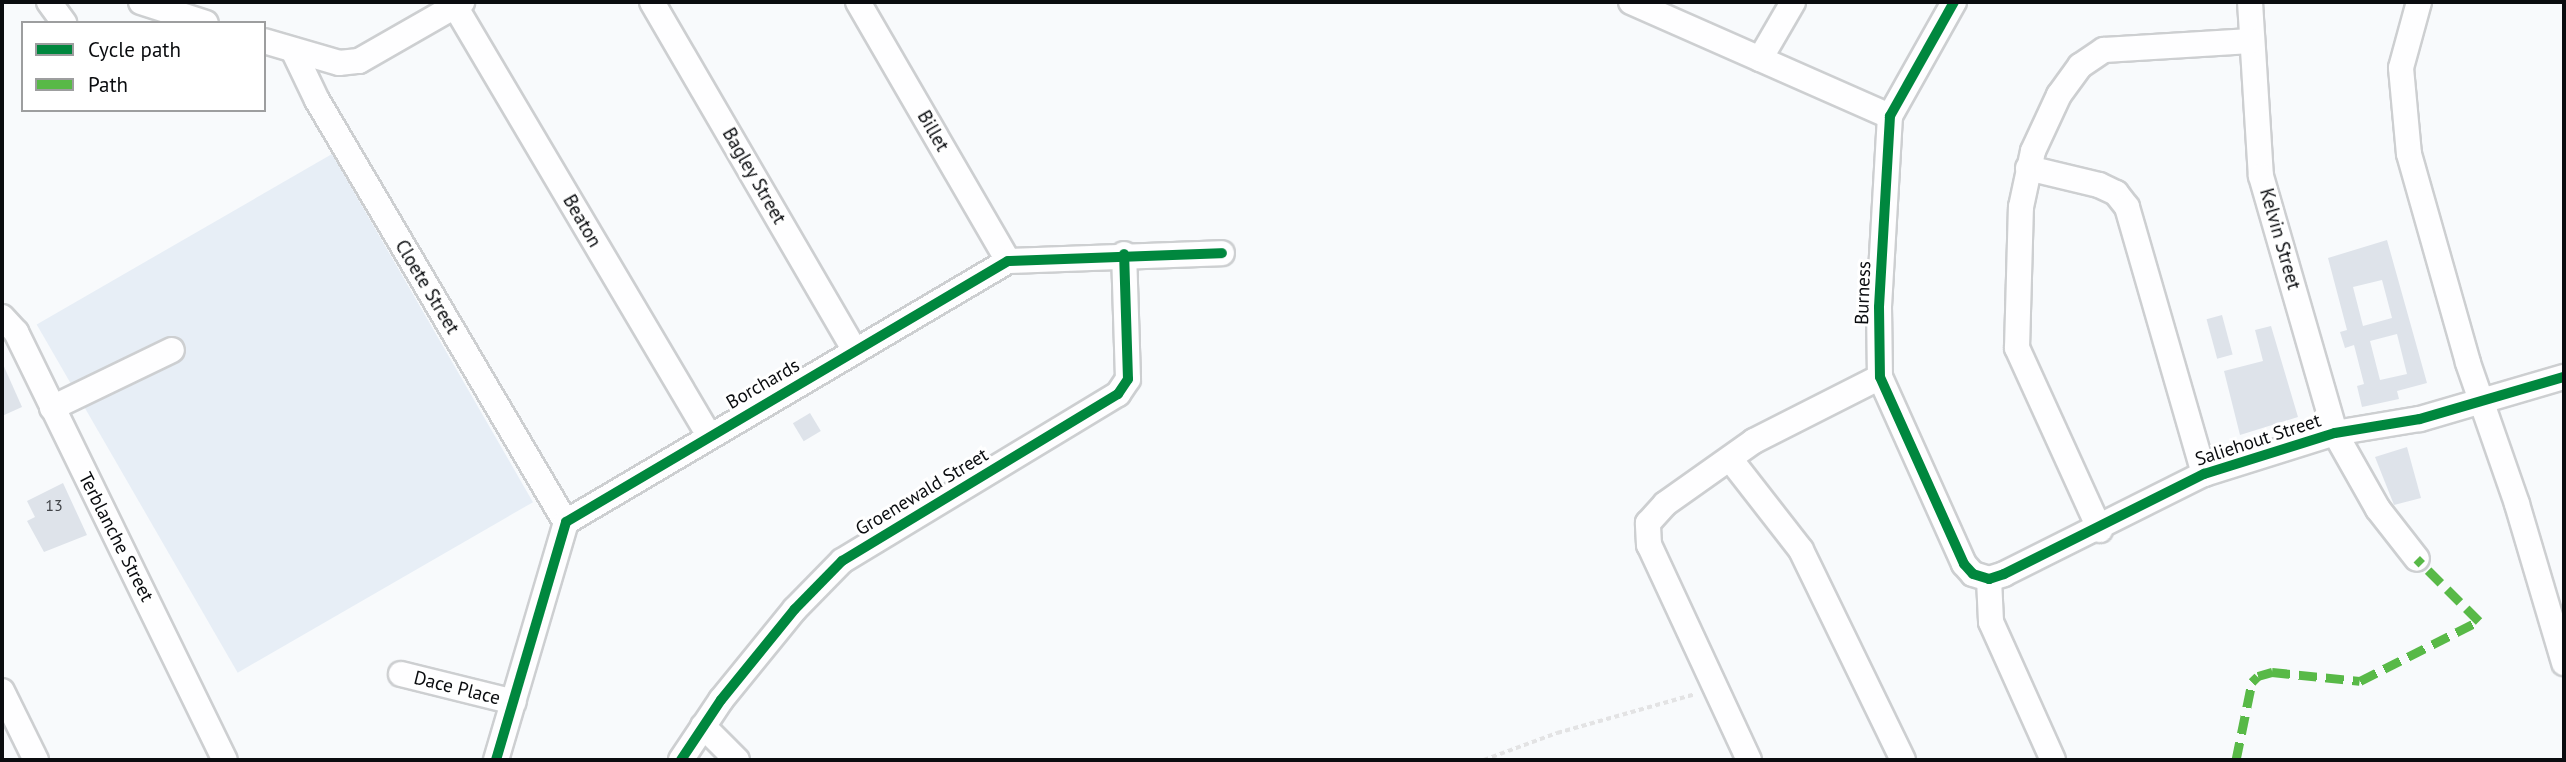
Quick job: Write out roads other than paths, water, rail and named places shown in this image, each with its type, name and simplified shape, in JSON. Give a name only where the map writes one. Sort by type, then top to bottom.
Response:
[{"type":"street","points":[[49,2],[63,21]]},
{"type":"street","points":[[141,2],[200,21]]},
{"type":"street","name":"Bagley Street","points":[[652,2],[855,351]]},
{"type":"street","name":"Billet","points":[[858,2],[1008,261]]},
{"type":"street","points":[[1760,59],[1793,2]]},
{"type":"street","name":"Burness","points":[[1954,2],[1890,117],[1879,307],[1880,377],[1964,564],[1984,579]]},
{"type":"street","name":"Kelvin Street","points":[[2250,2],[2261,176],[2335,433],[2378,509],[2417,559]]},
{"type":"street","points":[[2419,2],[2401,68],[2409,154],[2468,363],[2484,401],[2564,663]]},
{"type":"street","points":[[1638,3],[1890,117]]},
{"type":"street","points":[[266,42],[339,64],[359,61],[459,4]]},
{"type":"street","name":"Beaton","points":[[459,4],[709,436]]},
{"type":"street","points":[[2100,530],[2017,348],[2021,207],[2028,168],[2059,95],[2091,57],[2104,50],[2251,41]]},
{"type":"street","name":"Cloete Street","points":[[293,50],[317,100],[566,522]]},
{"type":"street","points":[[2028,168],[2099,185],[2116,193],[2127,207],[2204,474]]},
{"type":"street","name":"Borchards","points":[[566,522],[1008,261],[1124,254],[1222,253]]},
{"type":"street","name":"Groenewald Street","points":[[681,760],[703,726],[795,609],[842,561],[1118,394],[1128,379],[1124,254]]},
{"type":"street","name":"Terblanche Street","points":[[2,317],[16,331],[225,760]]},
{"type":"street","points":[[52,408],[172,350]]},
{"type":"street","points":[[1749,760],[1647,532],[1655,512],[1784,423],[1880,377]]},
{"type":"street","name":"Saliehout Street","points":[[1984,579],[2100,530],[2204,474],[2335,433],[2420,419],[2564,377]]},
{"type":"street","points":[[1731,460],[1801,550],[1903,760]]},
{"type":"street","points":[[496,760],[566,522]]},
{"type":"street","points":[[1984,579],[1991,622],[2053,760]]},
{"type":"street","name":"Dace Place","points":[[401,674],[514,702]]},
{"type":"street","points":[[2,691],[36,760]]},
{"type":"street","points":[[703,726],[737,760]]}]
